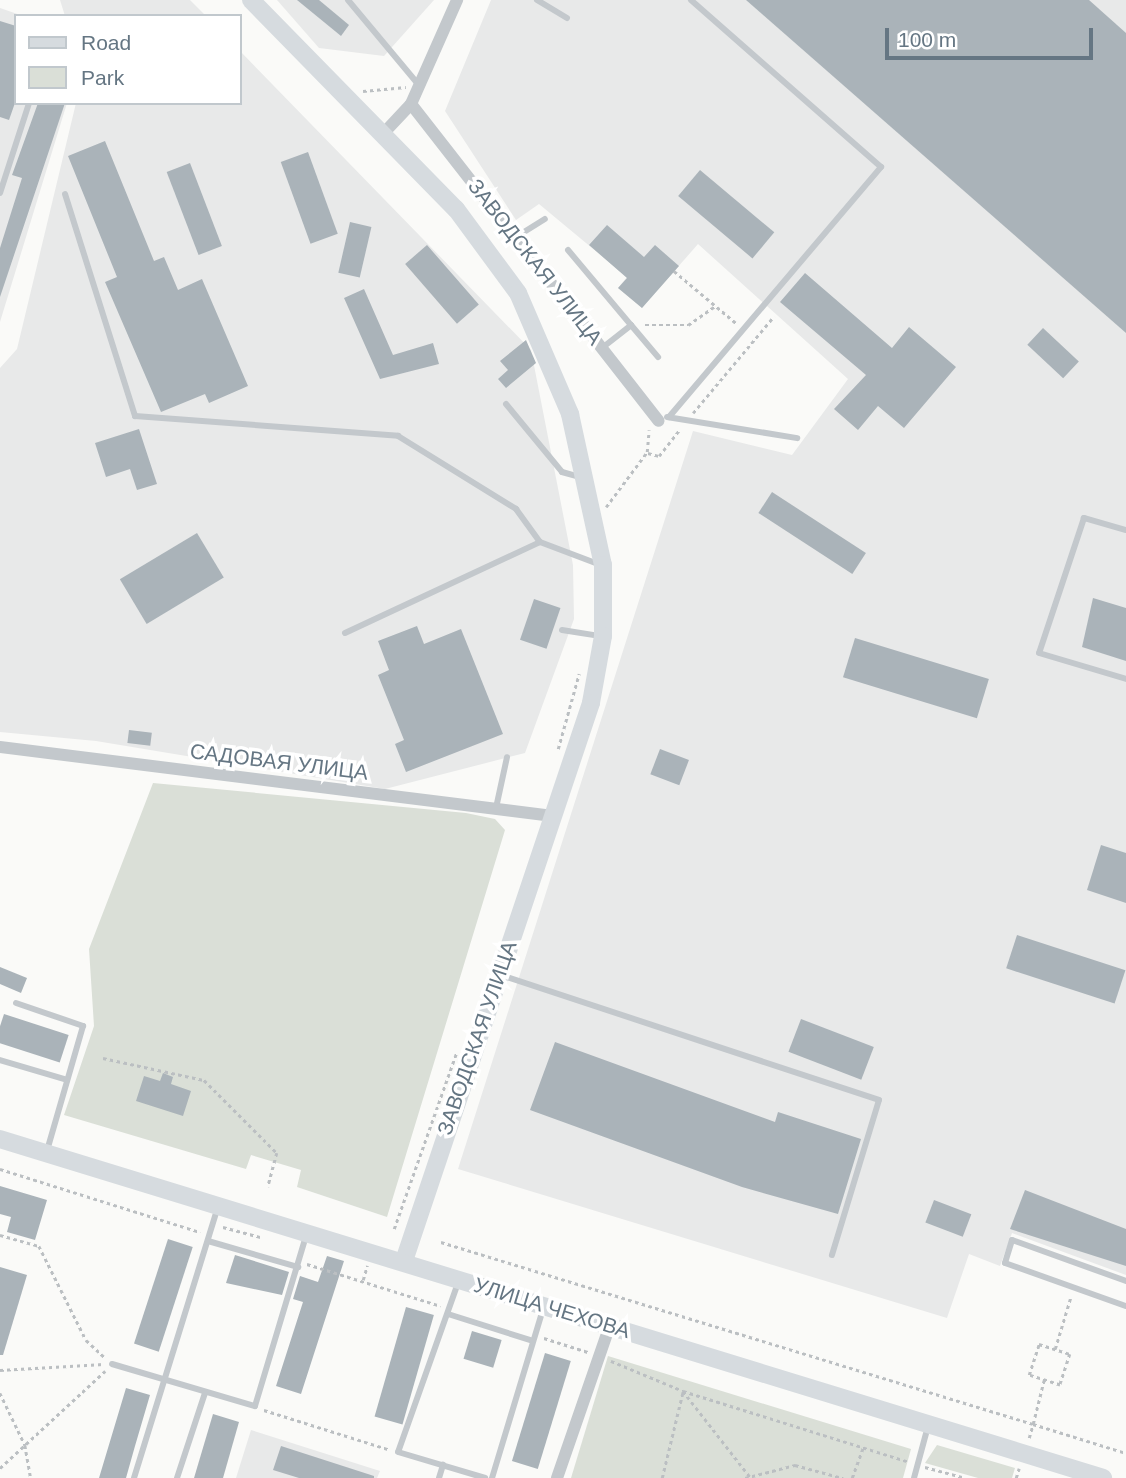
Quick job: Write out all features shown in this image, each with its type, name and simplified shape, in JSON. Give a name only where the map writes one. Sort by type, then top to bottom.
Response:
[{"type":"main road","name":"ЗАВОДСКАЯ УЛИЦА","points":[[251,0],[381,136],[456,209],[518,293],[570,414],[603,565],[603,636],[590,703],[404,1261]]},
{"type":"main road","name":"УЛИЦА ЧЕХОВА","points":[[0,1139],[308,1231],[1103,1478]]},
{"type":"street","points":[[381,136],[411,104],[457,0]]},
{"type":"street","name":"ЗАВОДСКАЯ УЛИЦА","points":[[411,104],[514,238],[660,416]]},
{"type":"street","name":"САДОВАЯ УЛИЦА","points":[[0,747],[488,811],[553,816]]},
{"type":"street","points":[[557,1478],[610,1325]]},
{"type":"lane","points":[[348,0],[355,2],[419,86]]},
{"type":"lane","points":[[537,0],[567,18]]},
{"type":"lane","points":[[660,416],[741,328],[881,167],[691,0]]},
{"type":"lane","points":[[0,193],[1,178],[28,105]]},
{"type":"lane","points":[[65,194],[135,416],[398,436],[516,509],[540,542],[603,565]]},
{"type":"lane","points":[[514,238],[545,219]]},
{"type":"lane","points":[[568,250],[658,357]]},
{"type":"lane","points":[[603,348],[631,325]]},
{"type":"lane","points":[[506,404],[562,472],[586,479]]},
{"type":"lane","points":[[660,416],[797,438]]},
{"type":"lane","points":[[1126,530],[1084,518],[1039,653],[1126,679]]},
{"type":"lane","points":[[345,633],[540,542]]},
{"type":"lane","points":[[562,630],[603,636]]},
{"type":"lane","points":[[488,811],[507,757]]},
{"type":"lane","points":[[499,974],[879,1100],[832,1255]]},
{"type":"lane","points":[[16,1003],[83,1026],[46,1153]]},
{"type":"lane","points":[[0,1060],[67,1080]]},
{"type":"lane","points":[[134,1478],[219,1205]]},
{"type":"lane","points":[[112,1364],[255,1406],[308,1231]]},
{"type":"lane","points":[[209,1238],[299,1264]]},
{"type":"lane","points":[[1126,1281],[1012,1240],[1005,1263],[1126,1306]]},
{"type":"lane","points":[[459,1280],[449,1311],[439,1322],[398,1452],[485,1478]]},
{"type":"lane","points":[[492,1478],[544,1305]]},
{"type":"lane","points":[[449,1311],[534,1338]]},
{"type":"lane","points":[[177,1478],[205,1393]]},
{"type":"lane","points":[[914,1478],[929,1425]]},
{"type":"lane","points":[[439,1478],[443,1465]]},
{"type":"path","points":[[356,91],[419,86]]},
{"type":"path","points":[[674,271],[741,328]]},
{"type":"path","points":[[631,325],[688,325],[715,306]]},
{"type":"path","points":[[647,452],[659,456],[774,316]]},
{"type":"path","points":[[604,509],[647,452],[660,416]]},
{"type":"path","points":[[554,762],[583,660]]},
{"type":"path","points":[[394,1229],[458,1047]]},
{"type":"path","points":[[103,1058],[204,1080],[277,1153],[268,1187]]},
{"type":"path","points":[[0,1169],[209,1238]]},
{"type":"path","points":[[0,1235],[39,1247],[86,1340],[112,1364]]},
{"type":"path","points":[[441,1242],[1126,1453]]},
{"type":"path","points":[[299,1264],[363,1281],[449,1311]]},
{"type":"path","points":[[363,1281],[367,1265]]},
{"type":"path","points":[[1055,1349],[1073,1288]]},
{"type":"path","points":[[534,1338],[599,1356],[684,1391],[966,1478]]},
{"type":"path","points":[[1039,1344],[1055,1349],[1070,1354],[1060,1385],[1029,1375],[1039,1344]]},
{"type":"path","points":[[0,1370],[112,1364]]},
{"type":"path","points":[[0,1468],[112,1364]]},
{"type":"path","points":[[1016,1478],[1044,1380]]},
{"type":"path","points":[[684,1391],[750,1477]]},
{"type":"path","points":[[662,1478],[684,1391]]},
{"type":"path","points":[[0,1393],[25,1444],[31,1478]]},
{"type":"path","points":[[255,1406],[398,1452]]},
{"type":"path","points":[[852,1478],[863,1447]]},
{"type":"path","points":[[745,1478],[795,1465],[843,1478]]},
{"type":"shaded area","points":[[60,0],[190,0],[204,14],[64,14]]},
{"type":"shaded area","points":[[277,0],[434,0],[384,56],[319,48]]},
{"type":"shaded area","points":[[491,0],[1126,0],[1126,1275],[1012,1233],[1000,1266],[969,1254],[947,1318],[458,1169],[693,431],[792,455],[848,379],[698,244],[642,308],[618,288],[627,277],[539,204],[516,220],[445,111]]},
{"type":"shaded area","points":[[0,8],[17,14],[14,14],[14,105],[66,105],[0,322]]},
{"type":"shaded area","points":[[242,53],[531,350],[573,565],[574,619],[525,753],[385,789],[96,741],[0,732],[0,368],[17,349],[76,105],[242,105]]},
{"type":"shaded area","points":[[251,1430],[380,1471],[377,1478],[236,1478]]},
{"type":"green space","points":[[153,783],[466,813],[495,819],[505,830],[387,1217],[297,1187],[301,1170],[251,1155],[246,1169],[64,1115],[94,1026],[89,949]]},
{"type":"green space","points":[[608,1356],[911,1449],[903,1478],[571,1478]]},
{"type":"green space","points":[[937,1445],[1015,1468],[1012,1478],[978,1478],[925,1463]]},
{"type":"building","points":[[297,0],[319,0],[349,25],[341,36]]},
{"type":"building","points":[[746,0],[1089,0],[1126,33],[1126,333]]},
{"type":"building","points":[[0,21],[14,25],[14,105],[9,120],[0,117]]},
{"type":"building","points":[[37,105],[64,105],[0,297],[0,248],[22,178],[12,175]]},
{"type":"building","points":[[105,141],[154,261],[164,257],[178,290],[202,279],[248,386],[209,403],[205,394],[161,412],[105,282],[117,277],[68,156]]},
{"type":"building","points":[[308,152],[338,234],[311,244],[281,162]]},
{"type":"building","points":[[190,163],[222,246],[199,255],[167,172]]},
{"type":"building","points":[[700,170],[774,232],[752,258],[678,196]]},
{"type":"building","points":[[350,222],[371,227],[360,278],[338,273]]},
{"type":"building","points":[[607,225],[644,257],[655,245],[679,266],[642,308],[618,288],[627,278],[589,245]]},
{"type":"building","points":[[427,245],[479,305],[457,324],[405,264]]},
{"type":"building","points":[[805,273],[892,348],[909,327],[956,367],[904,428],[878,406],[858,430],[834,409],[866,375],[780,302]]},
{"type":"building","points":[[364,289],[393,355],[433,343],[439,364],[380,379],[344,298]]},
{"type":"building","points":[[1043,328],[1079,361],[1063,378],[1027,345]]},
{"type":"building","points":[[526,340],[536,363],[506,388],[498,379],[508,370],[500,361]]},
{"type":"building","points":[[139,429],[157,484],[137,490],[130,469],[106,477],[95,443]]},
{"type":"building","points":[[772,492],[866,553],[852,574],[758,513]]},
{"type":"building","points":[[197,533],[224,578],[147,624],[120,579]]},
{"type":"building","points":[[1093,598],[1126,608],[1126,661],[1082,647]]},
{"type":"building","points":[[534,599],[560,608],[546,649],[520,640]]},
{"type":"building","points":[[417,626],[424,644],[461,629],[503,734],[406,772],[395,744],[404,740],[378,675],[389,670],[378,641]]},
{"type":"building","points":[[855,638],[989,679],[977,718],[843,677]]},
{"type":"building","points":[[129,730],[152,733],[150,746],[127,743]]},
{"type":"building","points":[[660,749],[689,760],[679,785],[650,774]]},
{"type":"building","points":[[1101,845],[1126,853],[1126,903],[1087,890]]},
{"type":"building","points":[[1017,935],[1125,970],[1115,1004],[1006,968]]},
{"type":"building","points":[[0,967],[27,978],[21,993],[0,984]]},
{"type":"building","points":[[4,1014],[69,1035],[60,1063],[0,1043],[0,1026]]},
{"type":"building","points":[[801,1019],[874,1047],[861,1080],[788,1052]]},
{"type":"building","points":[[555,1042],[775,1122],[778,1112],[861,1139],[838,1214],[742,1187],[530,1110]]},
{"type":"building","points":[[163,1073],[173,1077],[171,1084],[191,1091],[183,1116],[136,1101],[144,1076],[160,1081]]},
{"type":"building","points":[[0,1186],[47,1200],[35,1240],[7,1232],[11,1217],[0,1214]]},
{"type":"building","points":[[1025,1190],[1126,1229],[1126,1266],[1010,1229]]},
{"type":"building","points":[[934,1200],[971,1214],[963,1237],[925,1222]]},
{"type":"building","points":[[168,1239],[193,1247],[159,1352],[134,1344]]},
{"type":"building","points":[[235,1255],[289,1272],[282,1295],[226,1283]]},
{"type":"building","points":[[327,1256],[344,1261],[301,1394],[276,1386],[303,1302],[293,1299],[300,1276],[318,1282]]},
{"type":"building","points":[[0,1267],[27,1275],[3,1355],[0,1355]]},
{"type":"building","points":[[406,1307],[434,1315],[402,1425],[375,1417]]},
{"type":"building","points":[[472,1331],[502,1340],[493,1368],[464,1359]]},
{"type":"building","points":[[545,1353],[571,1361],[538,1469],[512,1461]]},
{"type":"building","points":[[126,1388],[150,1395],[126,1478],[99,1478]]},
{"type":"building","points":[[213,1414],[239,1422],[223,1478],[194,1478]]},
{"type":"building","points":[[281,1446],[374,1478],[299,1478],[273,1470]]}]
